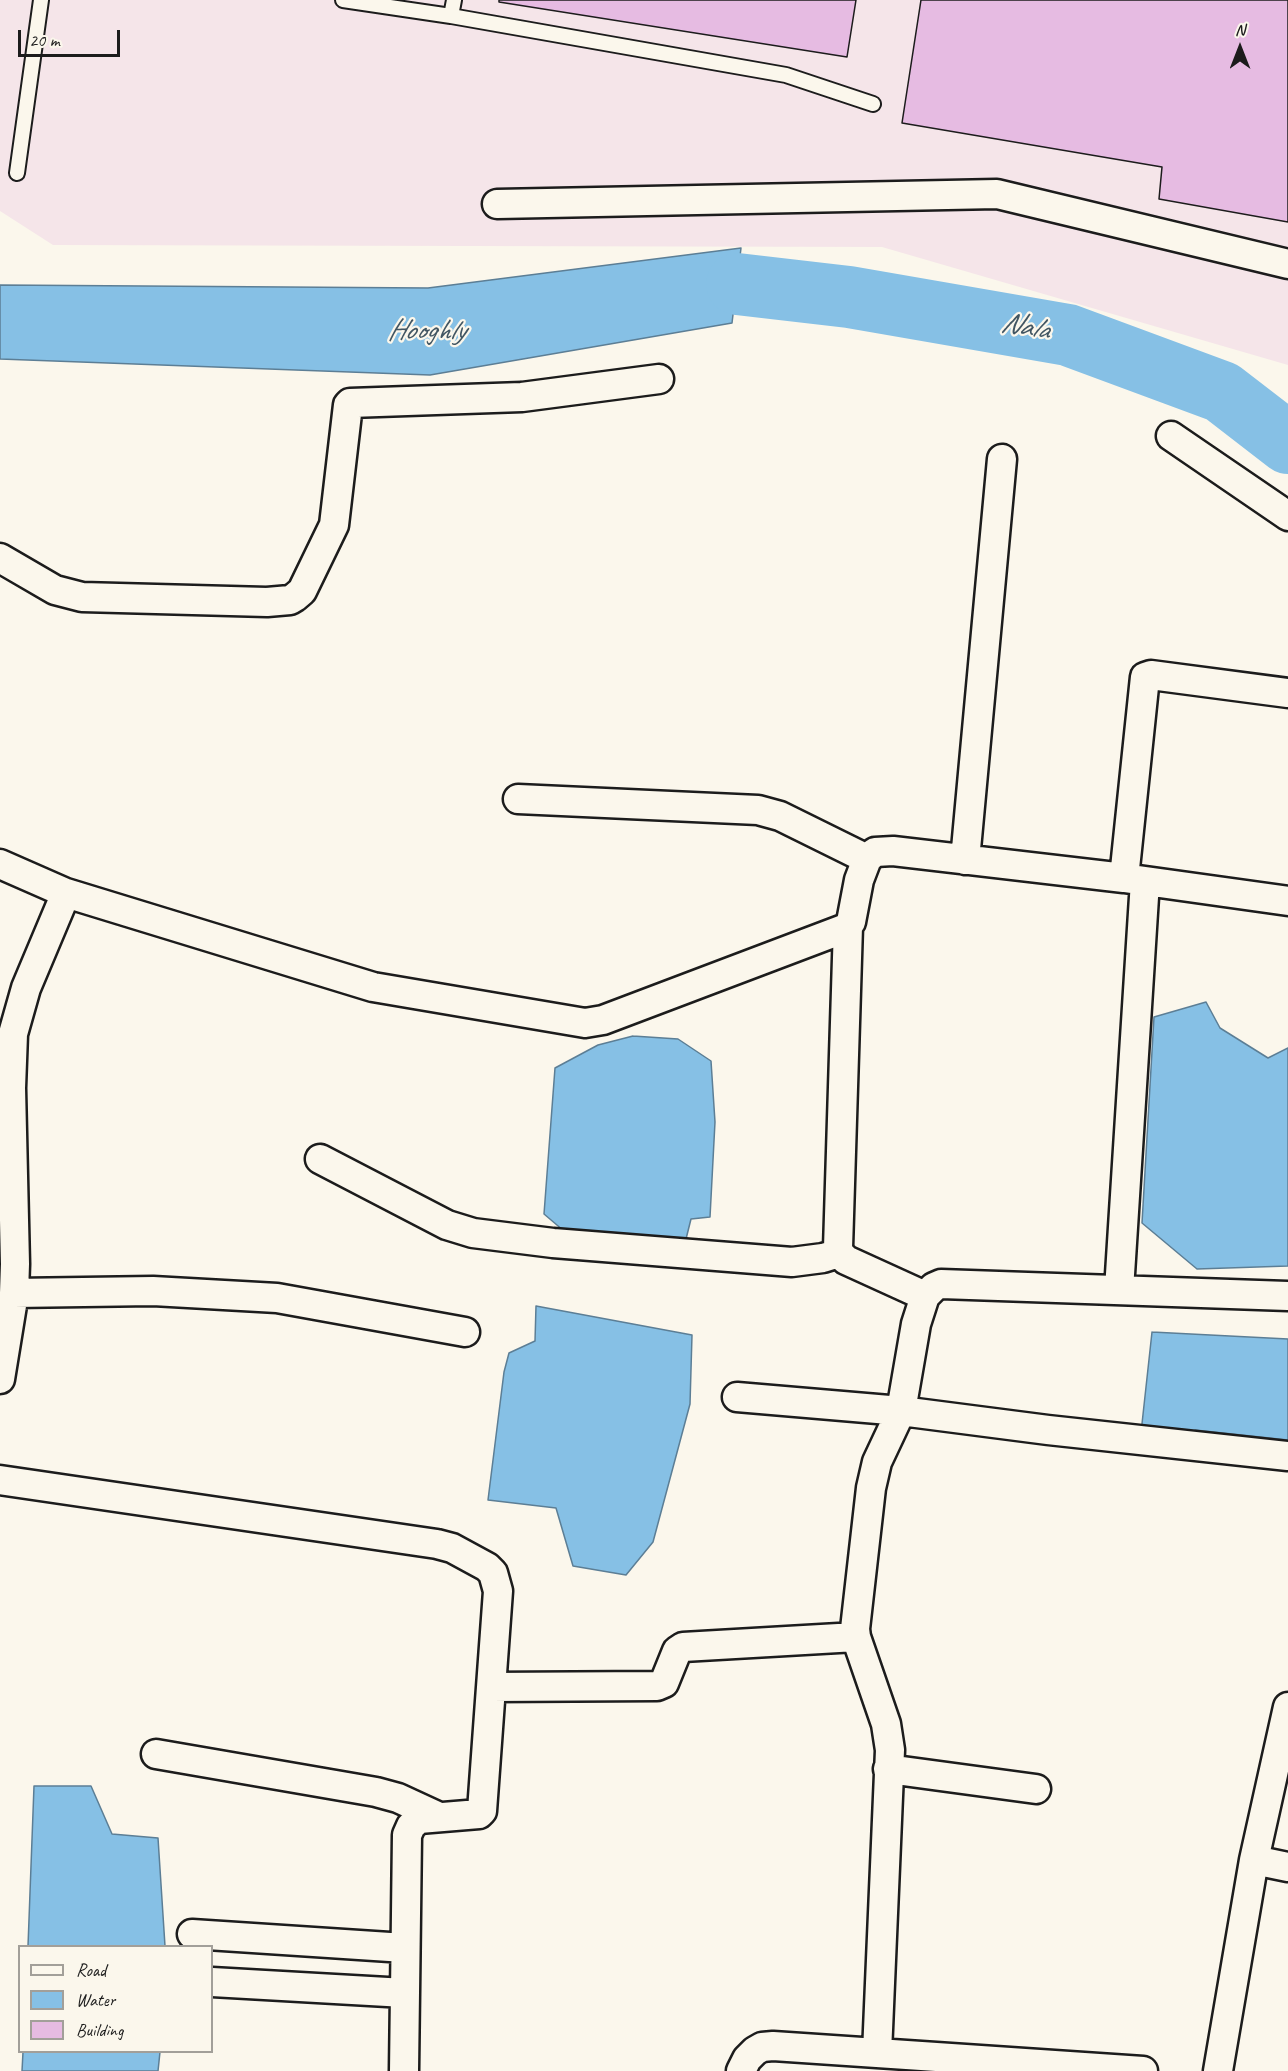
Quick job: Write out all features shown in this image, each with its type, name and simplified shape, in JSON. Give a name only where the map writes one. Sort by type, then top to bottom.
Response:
[{"type":"street","points":[[497,204],[997,194],[1288,264]]},
{"type":"street","points":[[0,558],[55,590],[82,597],[267,602],[290,600],[302,591],[334,525],[350,403],[522,397],[659,379]]},
{"type":"street","points":[[1171,436],[1288,516]]},
{"type":"street","points":[[965,860],[1002,459]]},
{"type":"street","points":[[1119,1290],[1145,676],[1288,693]]},
{"type":"street","points":[[518,799],[758,810],[780,816],[867,859]]},
{"type":"street","points":[[0,864],[66,893],[373,987],[585,1023],[603,1020],[842,930],[851,922],[867,859],[875,852],[893,851],[1288,901]]},
{"type":"street","points":[[0,1379],[14,1293],[15,1232],[11,1088],[6,1034],[66,893]]},
{"type":"street","points":[[848,926],[839,1253],[846,1260],[925,1296]]},
{"type":"street","points":[[320,1159],[447,1226],[473,1233],[564,1244],[792,1262],[823,1258],[839,1253]]},
{"type":"street","points":[[877,2053],[889,1740],[886,1724],[856,1637],[871,1488],[877,1462],[901,1411],[916,1324],[925,1296],[941,1284],[1288,1296]]},
{"type":"street","points":[[14,1293],[153,1292],[277,1298],[465,1332]]},
{"type":"street","points":[[737,1397],[901,1411],[1048,1430],[1288,1456]]},
{"type":"street","points":[[0,1479],[437,1544],[452,1548],[487,1567],[493,1573],[498,1583],[482,1811],[478,1814],[419,1819],[411,1826],[407,1835],[404,2071]]},
{"type":"street","points":[[491,1687],[657,1686],[664,1683],[677,1651],[683,1647],[856,1637]]},
{"type":"street","points":[[1218,2071],[1254,1860],[1288,1707]]},
{"type":"street","points":[[156,1754],[376,1792],[398,1798],[437,1816]]},
{"type":"street","points":[[888,1769],[1036,1789]]},
{"type":"street","points":[[1254,1860],[1288,1867]]},
{"type":"street","points":[[192,1934],[405,1948]]},
{"type":"street","points":[[213,1982],[405,1993]]},
{"type":"street","points":[[741,2071],[747,2059],[755,2051],[762,2047],[773,2046],[1015,2066],[1143,2071]]},
{"type":"lane","points":[[17,173],[41,0]]},
{"type":"lane","points":[[344,0],[451,16],[786,75],[873,104]]},
{"type":"lane","points":[[451,16],[454,0]]},
{"type":"shaded area","points":[[0,0],[1288,0],[1288,365],[882,247],[53,245],[0,211]]},
{"type":"water","name":"Hooghly","points":[[741,248],[732,323],[430,375],[0,359],[0,285],[428,288]]},
{"type":"water","points":[[1206,1002],[1220,1028],[1268,1058],[1288,1048],[1288,1266],[1197,1269],[1142,1223],[1154,1017]]},
{"type":"water","points":[[633,1036],[678,1039],[711,1061],[715,1122],[710,1217],[691,1219],[683,1251],[571,1237],[544,1214],[555,1068],[598,1045]]},
{"type":"water","points":[[536,1306],[692,1335],[690,1404],[653,1542],[626,1575],[573,1566],[556,1508],[488,1500],[504,1372],[509,1353],[535,1341]]},
{"type":"water","points":[[1152,1332],[1288,1339],[1288,1440],[1195,1430],[1187,1448],[1140,1442]]},
{"type":"water","points":[[34,1786],[91,1786],[112,1834],[158,1838],[165,1945],[28,1945]]},
{"type":"water","points":[[23,2053],[160,2053],[158,2071],[22,2071]]},
{"type":"building","points":[[499,0],[856,0],[847,57],[499,2]]},
{"type":"building","points":[[921,0],[1288,0],[1288,222],[1159,199],[1162,167],[902,123]]},
{"type":"waterway","name":"Nala","points":[[737,284],[849,297],[1068,335],[1222,392],[1288,443]]}]
